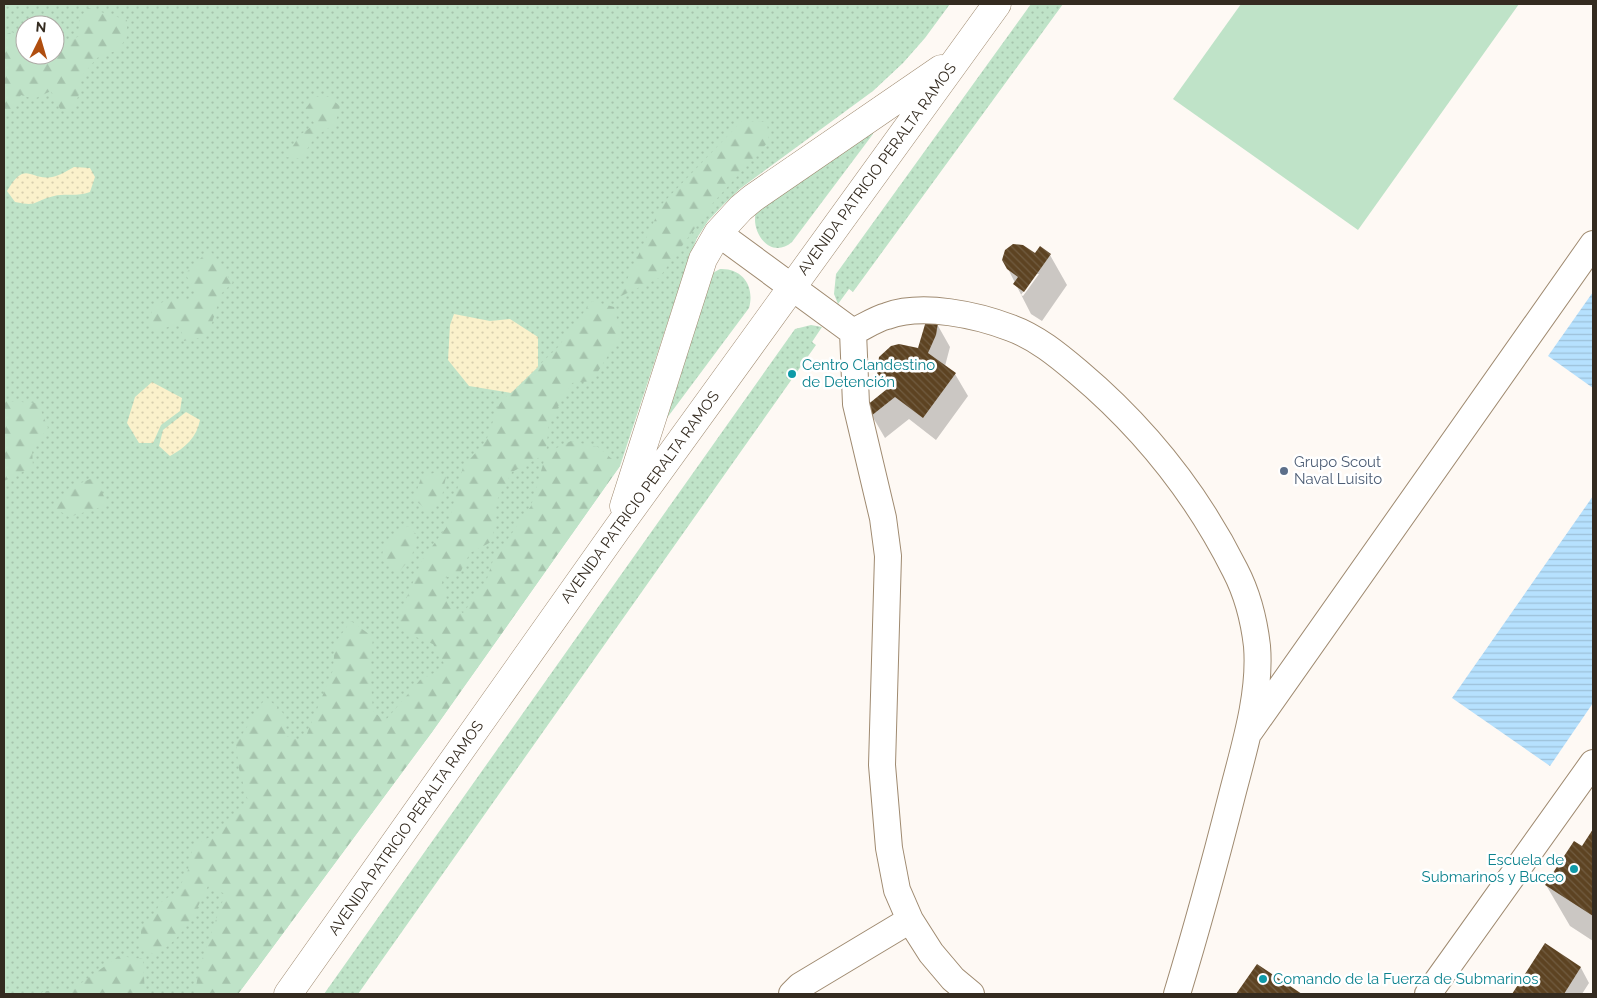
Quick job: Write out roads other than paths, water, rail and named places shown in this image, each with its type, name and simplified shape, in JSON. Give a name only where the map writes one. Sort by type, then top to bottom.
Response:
[{"type":"main road","name":"AVENIDA PATRICIO PERALTA RAMOS","points":[[288,994],[617,529],[997,4]]},
{"type":"main road","points":[[617,529],[696,277],[718,233],[753,198],[957,59]]},
{"type":"street","points":[[718,233],[853,332]]},
{"type":"street","points":[[1247,736],[1593,244]]},
{"type":"street","points":[[853,332],[888,315],[934,310],[970,316],[1013,328],[1054,351],[1114,402],[1186,487],[1235,570],[1245,595],[1257,648],[1256,682],[1247,736],[1199,921],[1177,994]]},
{"type":"street","points":[[853,332],[856,404],[884,518],[888,556],[882,766],[889,848],[897,890],[910,920],[937,960],[953,979],[971,994]]},
{"type":"street","points":[[1428,994],[1593,762]]},
{"type":"street","points":[[792,994],[800,986],[910,920]]},
{"type":"water","points":[[1593,292],[1593,388],[1548,356]]},
{"type":"water","points":[[1593,496],[1593,703],[1550,766],[1452,698]]},
{"type":"place","name":"Centro Clandestino de Detención","points":[[792,374]]},
{"type":"place","name":"Grupo Scout Naval Luisito","points":[[1284,471]]},
{"type":"place","name":"Escuela de Submarinos y Buceo","points":[[1574,869]]},
{"type":"place","name":"Comando de la Fuerza de Submarinos","points":[[1263,979]]}]
